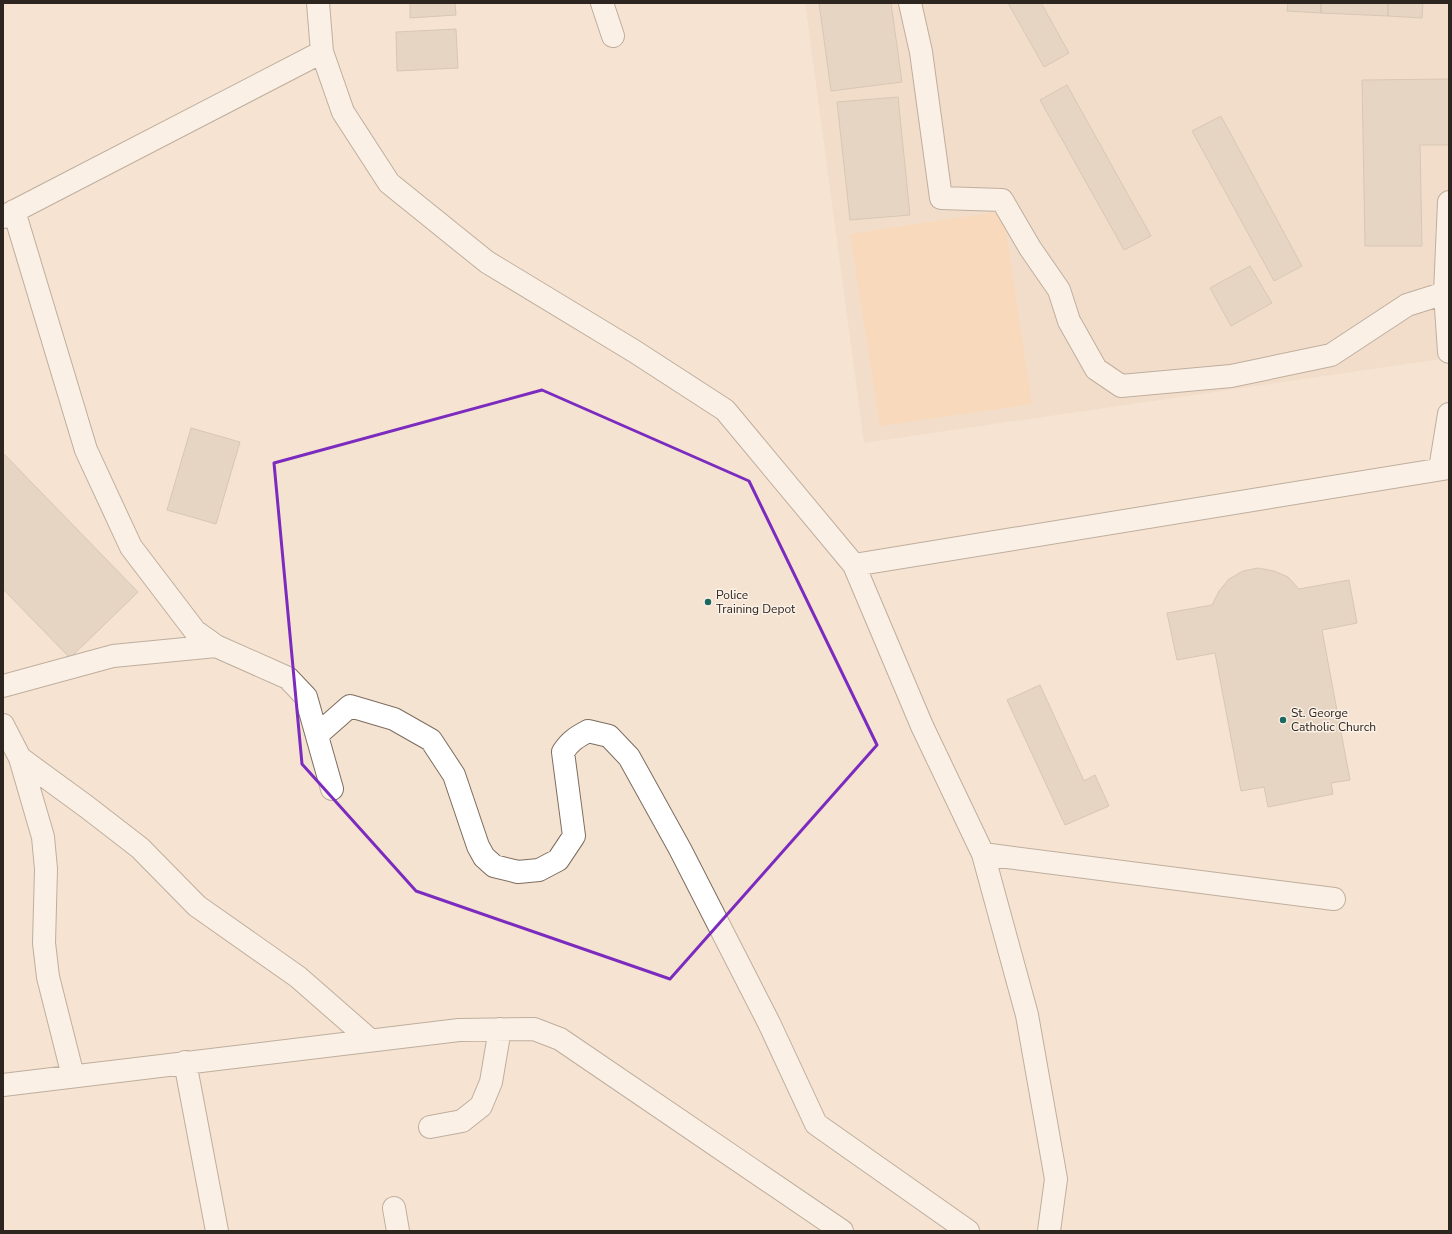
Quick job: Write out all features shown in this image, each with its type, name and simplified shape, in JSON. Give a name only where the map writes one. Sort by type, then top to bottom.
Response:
[{"type":"lane","points":[[318,3],[322,52],[343,112],[389,183],[488,262],[634,351],[725,410],[854,565],[922,726],[982,854],[1027,1015],[1056,1179],[1049,1231]]},
{"type":"lane","points":[[602,3],[613,36]]},
{"type":"lane","points":[[910,3],[921,52],[941,198],[1002,200],[1030,248],[1059,290],[1070,321],[1096,369],[1121,386],[1231,376],[1331,355],[1407,305],[1444,293]]},
{"type":"lane","points":[[322,52],[9,214],[86,450],[131,547],[195,631],[216,646],[288,678],[306,696],[332,789]]},
{"type":"lane","points":[[1449,202],[1444,293],[1449,352]]},
{"type":"lane","points":[[854,565],[1444,469],[1449,414]]},
{"type":"lane","points":[[3,686],[114,656],[216,646]]},
{"type":"lane","points":[[317,735],[350,706],[394,719],[431,740],[454,775],[478,846],[484,857],[494,866],[518,872],[540,870],[558,860],[574,836],[564,752],[568,743],[588,731],[609,736],[629,757],[680,849],[769,1023],[816,1124],[968,1231]]},
{"type":"lane","points":[[3,725],[20,758],[43,837],[46,869],[45,950],[48,976],[73,1076]]},
{"type":"lane","points":[[20,758],[140,848],[197,906],[298,977],[370,1040]]},
{"type":"lane","points":[[982,854],[1334,899]]},
{"type":"lane","points":[[430,1128],[462,1121],[481,1106],[491,1082],[500,1029]]},
{"type":"lane","points":[[3,1085],[459,1030],[534,1029],[560,1039],[842,1231]]},
{"type":"lane","points":[[185,1062],[216,1231]]},
{"type":"lane","points":[[394,1208],[398,1231]]},
{"type":"highlighted area","points":[[542,390],[749,481],[877,745],[670,979],[416,891],[302,764],[274,463]]},
{"type":"shaded area","points":[[805,3],[1449,3],[1449,358],[864,443]]},
{"type":"shaded area","points":[[1003,211],[1032,404],[880,426],[850,234]]},
{"type":"building","points":[[410,3],[455,3],[456,15],[410,18]]},
{"type":"building","points":[[819,3],[891,3],[902,82],[831,91]]},
{"type":"building","points":[[1008,3],[1041,3],[1069,53],[1044,67]]},
{"type":"building","points":[[1288,3],[1321,3],[1321,13],[1287,11]]},
{"type":"building","points":[[1321,3],[1388,3],[1388,16],[1321,13]]},
{"type":"building","points":[[1388,3],[1423,3],[1422,18],[1388,16]]},
{"type":"building","points":[[456,29],[458,68],[397,71],[396,32]]},
{"type":"building","points":[[1449,79],[1449,145],[1420,145],[1422,246],[1365,246],[1362,80]]},
{"type":"building","points":[[1067,85],[1151,236],[1124,250],[1040,100]]},
{"type":"building","points":[[898,97],[910,215],[850,220],[837,102]]},
{"type":"building","points":[[1221,116],[1302,266],[1274,281],[1192,131]]},
{"type":"building","points":[[1250,266],[1272,303],[1231,326],[1210,288]]},
{"type":"building","points":[[191,428],[240,442],[216,524],[167,510]]},
{"type":"building","points":[[3,453],[138,592],[70,658],[3,589]]},
{"type":"building","name":"St. George Catholic Church","points":[[1258,568],[1274,571],[1288,577],[1299,589],[1349,580],[1357,623],[1322,630],[1350,780],[1331,783],[1333,794],[1268,807],[1264,787],[1241,791],[1215,653],[1177,660],[1167,613],[1212,605],[1219,591],[1229,579],[1243,571]]},
{"type":"building","points":[[1040,685],[1084,781],[1095,775],[1109,806],[1065,825],[1007,700]]},
{"type":"place","name":"Police Training Depot","points":[[708,602]]},
{"type":"place","name":"St. George Catholic Church","points":[[1283,720]]}]
